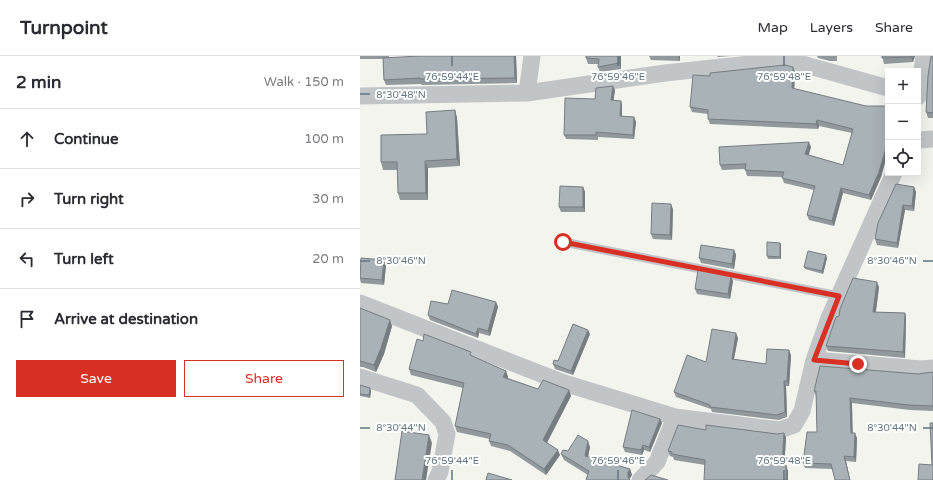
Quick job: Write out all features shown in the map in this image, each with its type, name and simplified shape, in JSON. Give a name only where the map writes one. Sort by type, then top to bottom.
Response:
[{"type":"street","points":[[527,93],[532,56]]},
{"type":"street","points":[[921,76],[924,56]]},
{"type":"street","points":[[360,96],[527,93],[665,74],[788,60],[885,87]]},
{"type":"street","points":[[921,140],[933,139]]},
{"type":"street","points":[[360,303],[564,384],[675,417],[780,430],[794,425],[802,411],[814,360],[839,296],[893,176]]},
{"type":"street","points":[[814,360],[921,369],[933,368]]},
{"type":"street","points":[[360,377],[416,395],[443,422],[447,434],[440,472],[436,480]]},
{"type":"street","points":[[640,480],[657,462],[675,417]]},
{"type":"lane","points":[[563,242],[839,296]]},
{"type":"building","points":[[419,56],[514,56],[515,78],[420,78],[384,80],[383,58]]},
{"type":"building","points":[[586,56],[619,56],[619,63],[598,67],[599,59],[586,58]]},
{"type":"building","points":[[882,56],[911,56],[911,57],[882,58]]},
{"type":"building","points":[[931,56],[933,56],[933,113],[926,112],[928,76]]},
{"type":"building","points":[[785,65],[793,67],[792,88],[866,106],[885,106],[885,151],[879,172],[869,195],[841,188],[832,221],[807,215],[815,186],[782,178],[784,172],[745,170],[746,164],[720,165],[719,147],[809,142],[805,154],[843,165],[853,129],[817,120],[816,124],[708,119],[708,110],[690,107],[693,75],[710,76],[710,73]]},
{"type":"building","points":[[613,86],[611,100],[621,101],[620,116],[634,117],[633,135],[596,132],[596,135],[564,135],[565,98],[595,99],[596,88]]},
{"type":"building","points":[[455,110],[457,159],[425,161],[426,193],[398,193],[397,162],[381,162],[381,135],[427,134],[426,112]]},
{"type":"building","points":[[896,184],[914,187],[912,206],[903,205],[897,243],[875,239],[878,223]]},
{"type":"building","points":[[560,186],[583,187],[583,207],[559,207]]},
{"type":"building","points":[[652,203],[671,204],[670,235],[651,234]]},
{"type":"building","points":[[767,242],[780,243],[780,257],[767,256]]},
{"type":"building","points":[[701,245],[734,250],[732,264],[699,258]]},
{"type":"building","points":[[808,251],[826,255],[822,271],[804,267]]},
{"type":"building","points":[[361,258],[384,260],[382,280],[360,278]]},
{"type":"building","points":[[698,270],[731,276],[728,294],[695,289]]},
{"type":"building","points":[[853,278],[877,282],[873,312],[905,313],[903,352],[826,346],[836,317],[839,316],[840,309]]},
{"type":"building","points":[[452,290],[496,302],[488,331],[478,328],[476,334],[428,315],[431,301],[448,304]]},
{"type":"building","points":[[360,308],[390,320],[374,365],[360,361]]},
{"type":"building","points":[[573,324],[588,330],[571,371],[553,364],[554,360],[558,361]]},
{"type":"building","points":[[712,329],[736,333],[732,359],[766,364],[767,349],[789,350],[787,381],[784,381],[785,412],[777,415],[710,407],[710,405],[674,392],[687,355],[706,362]]},
{"type":"building","points":[[424,334],[471,352],[470,355],[506,371],[503,377],[538,389],[543,380],[569,390],[543,440],[558,450],[544,469],[508,445],[489,441],[491,434],[455,426],[464,383],[409,369],[417,339],[423,341]]},
{"type":"building","points":[[820,366],[918,374],[933,372],[933,406],[908,405],[850,398],[851,433],[855,433],[854,457],[844,456],[850,480],[835,480],[831,464],[803,463],[807,432],[817,432],[816,391],[814,391]]},
{"type":"building","points":[[360,385],[370,388],[369,395],[360,394]]},
{"type":"building","points":[[632,410],[660,419],[649,447],[643,445],[641,450],[623,447]]},
{"type":"building","points":[[930,423],[933,423],[933,480],[918,480],[919,464],[932,465]]},
{"type":"building","points":[[678,425],[706,430],[706,425],[777,434],[784,433],[782,465],[786,465],[786,480],[704,480],[705,460],[672,454],[672,452],[668,451]]},
{"type":"building","points":[[402,431],[429,435],[422,480],[395,480]]},
{"type":"building","points":[[578,435],[588,441],[585,456],[630,469],[628,472],[628,477],[630,480],[586,480],[589,471],[561,454],[563,450],[568,451]]},
{"type":"building","points":[[488,473],[512,480],[486,480]]},
{"type":"building","points":[[651,475],[668,480],[645,480]]},
{"type":"route","points":[[563,242],[839,296],[829,318],[814,360],[858,364]]}]
